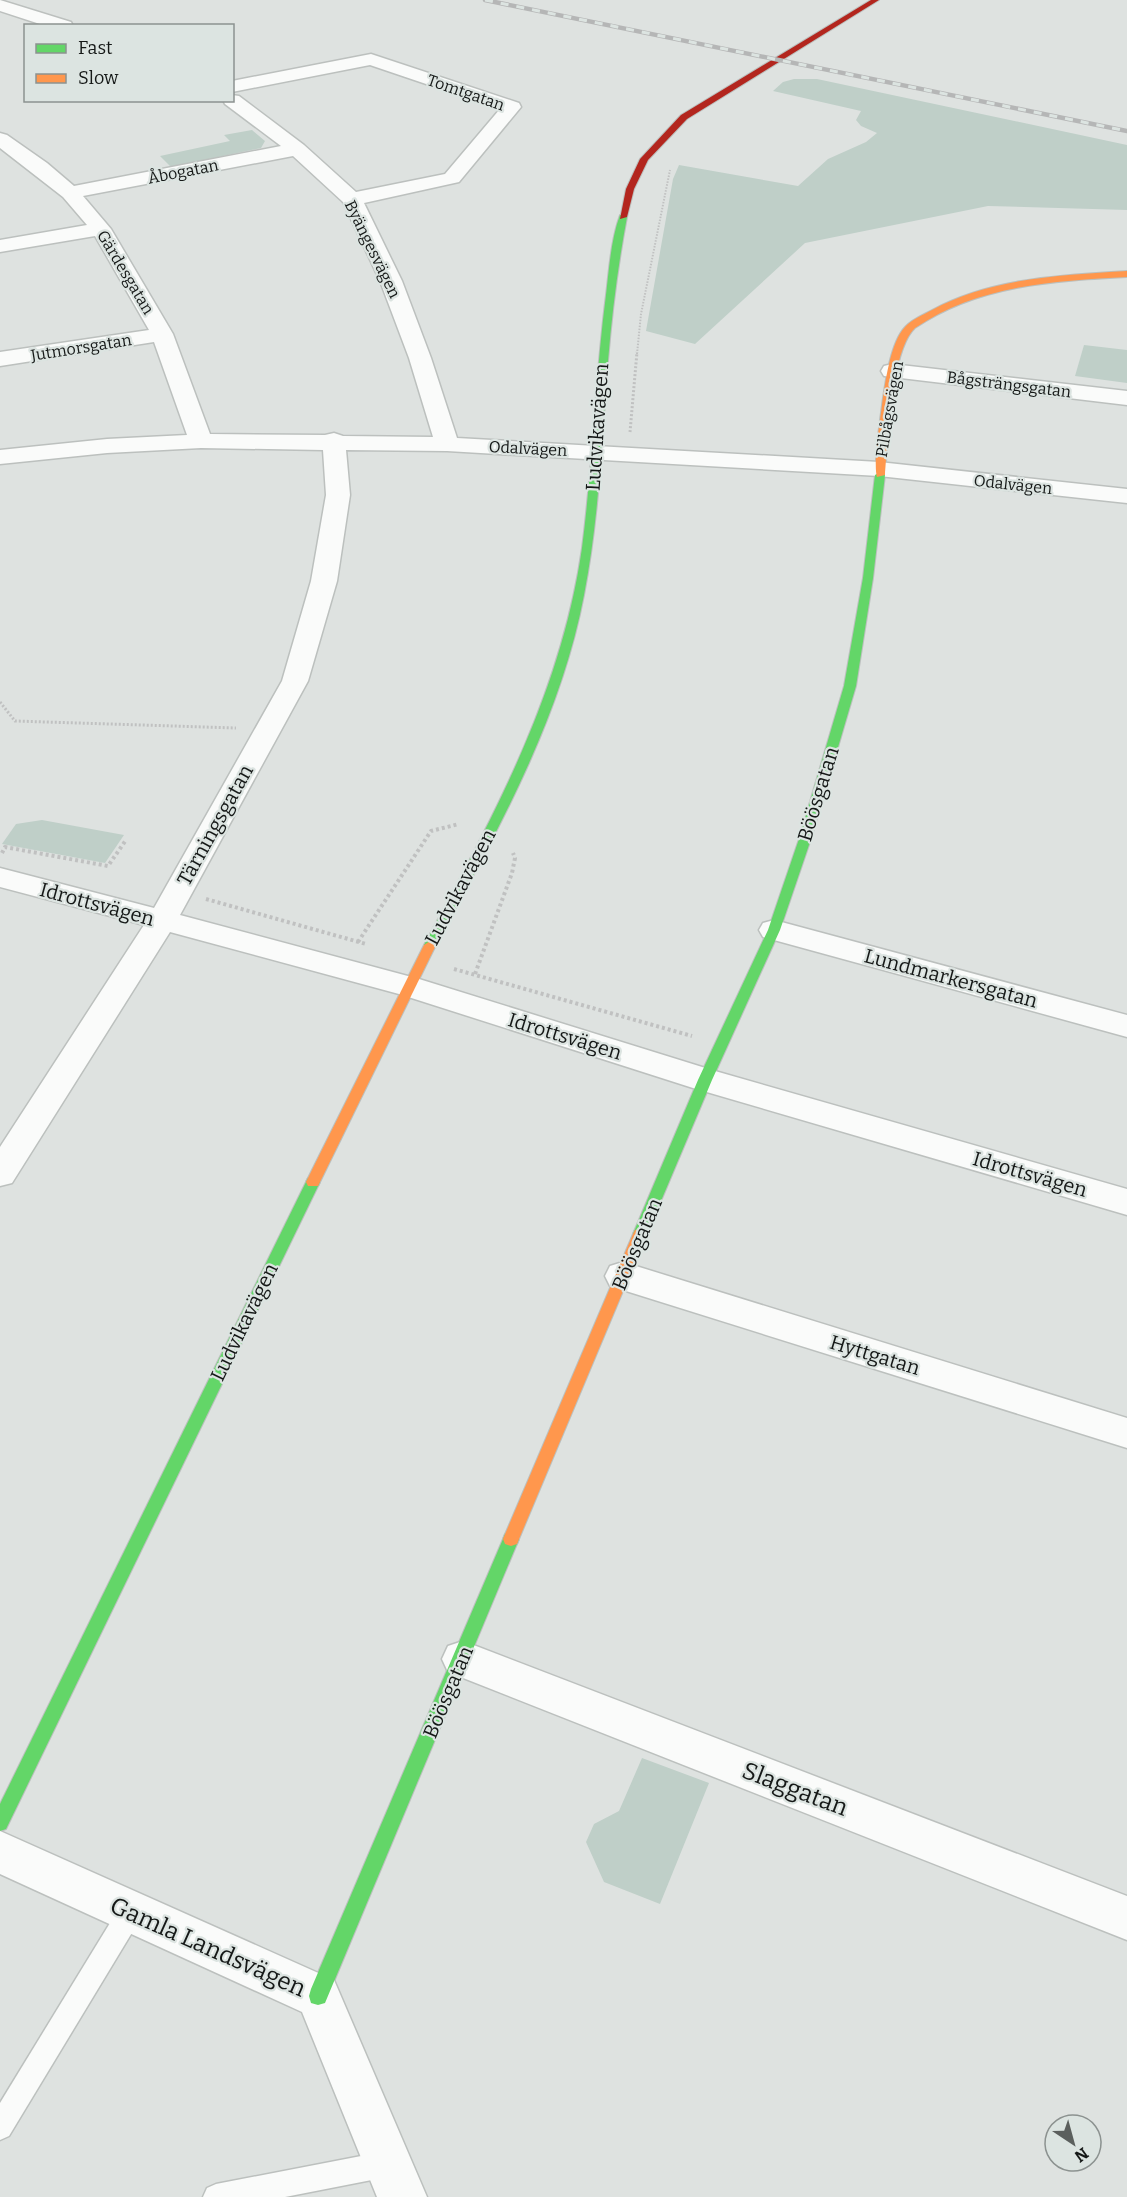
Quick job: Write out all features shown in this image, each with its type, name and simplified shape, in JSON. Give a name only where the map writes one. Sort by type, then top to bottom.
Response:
[{"type":"street","name":"Ludvikavägen","points":[[0,1823],[408,986],[498,814],[550,702],[582,596],[597,452],[604,318],[624,213],[640,165],[661,138],[684,117],[876,0]]},
{"type":"street","points":[[0,5],[59,24]]},
{"type":"street","name":"Tomtgatan","points":[[234,87],[371,59],[512,107],[452,178],[352,199]]},
{"type":"street","name":"Byängesvägen","points":[[234,102],[297,149],[352,199],[391,281],[420,358],[447,444]]},
{"type":"street","name":"Gärdesgatan","points":[[0,139],[40,167],[70,193],[101,229],[162,334],[201,441]]},
{"type":"street","name":"Åbogatan","points":[[70,193],[297,149]]},
{"type":"street","points":[[0,246],[101,229]]},
{"type":"street","name":"Pilbågsvägen","points":[[879,469],[892,371],[907,329],[937,310],[989,290],[1049,278],[1127,274]]},
{"type":"street","name":"Jutmorsgatan","points":[[0,359],[162,334]]},
{"type":"street","name":"Bågsträngsgatan","points":[[892,371],[1127,398]]},
{"type":"street","name":"Odalvägen","points":[[0,457],[107,446],[201,441],[334,440],[447,444],[879,469],[1127,496]]},
{"type":"street","name":"Tärningsgatan","points":[[0,1174],[162,921],[295,681],[324,581],[338,495],[334,440]]},
{"type":"street","name":"Böösgatan","points":[[318,1996],[463,1659],[705,1080],[774,930],[805,839],[850,686],[868,578],[879,469]]},
{"type":"street","name":"Idrottsvägen","points":[[0,877],[408,986],[705,1080],[1127,1202]]},
{"type":"street","name":"Lundmarkersgatan","points":[[774,930],[1127,1026]]},
{"type":"street","name":"Hyttgatan","points":[[623,1276],[1127,1433]]},
{"type":"street","name":"Slaggatan","points":[[463,1659],[1127,1918]]},
{"type":"street","name":"Gamla Landsvägen","points":[[0,1852],[130,1913],[318,1996],[394,2181]]},
{"type":"lane","points":[[0,2127],[130,1913]]},
{"type":"lane","points":[[216,2197],[394,2181]]},
{"type":"path","points":[[628,454],[640,314],[671,166]]},
{"type":"path","points":[[0,702],[15,722],[268,728]]},
{"type":"path","points":[[358,942],[431,831],[498,814],[515,858],[475,974]]},
{"type":"path","points":[[0,858],[5,847],[108,866],[126,840]]},
{"type":"path","points":[[179,891],[376,947]]},
{"type":"path","points":[[454,969],[722,1044]]},
{"type":"shaded area","points":[[794,79],[817,79],[1127,145],[1127,210],[988,206],[805,243],[695,344],[646,331],[673,179],[679,165],[798,186],[828,159],[866,142],[877,133],[861,126],[856,120],[861,111],[773,91],[783,82]]},
{"type":"shaded area","points":[[252,130],[265,141],[261,148],[171,167],[160,156],[230,141],[224,135]]},
{"type":"shaded area","points":[[1084,345],[1127,350],[1127,383],[1075,376]]},
{"type":"shaded area","points":[[42,820],[124,835],[105,863],[2,844],[16,824]]},
{"type":"shaded area","points":[[642,1758],[709,1783],[660,1904],[604,1882],[586,1842],[594,1824],[619,1811]]},
{"type":"railway","points":[[485,0],[1127,131]]},
{"type":"traffic: fast","points":[[430,945],[518,775],[554,687],[568,641],[587,548],[608,311],[623,217]]},
{"type":"traffic: fast","points":[[640,1234],[705,1080],[774,930],[805,839],[850,686],[868,578],[880,475]]},
{"type":"traffic: fast","points":[[0,1823],[313,1182]]},
{"type":"traffic: fast","points":[[318,1996],[511,1539]]},
{"type":"traffic: slow","points":[[880,475],[890,384],[899,349],[911,326],[947,305],[996,288],[1075,277],[1127,274]]},
{"type":"traffic: slow","points":[[313,1182],[430,945]]},
{"type":"traffic: slow","points":[[511,1539],[640,1234]]},
{"type":"traffic: jam","points":[[623,217],[630,189],[644,159],[684,117],[876,0]]}]
